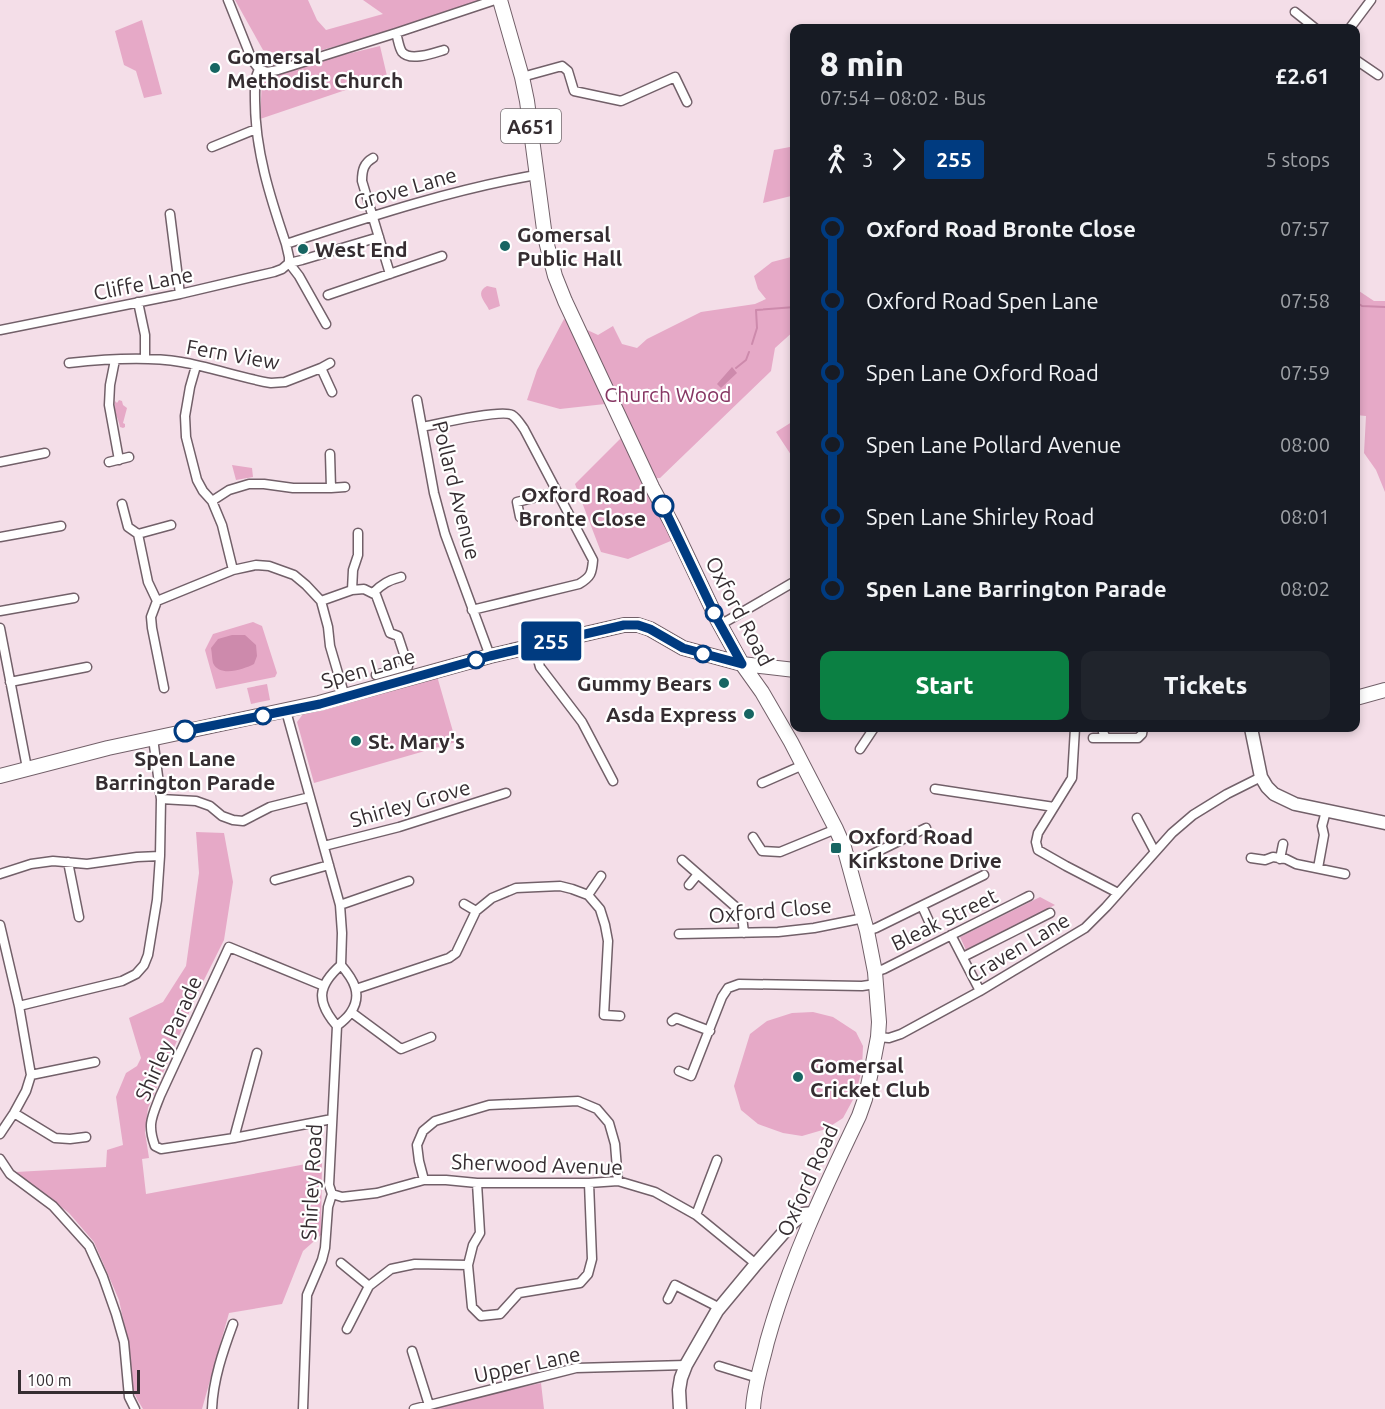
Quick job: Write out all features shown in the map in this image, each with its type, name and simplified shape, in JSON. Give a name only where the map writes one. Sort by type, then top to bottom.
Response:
[{"type":"main road","name":"Oxford Road","points":[[500,0],[522,77],[533,140],[545,237],[555,276],[652,487],[720,625],[742,664],[762,692],[836,829],[850,865],[866,924],[875,978],[879,1022],[878,1037],[864,1099],[859,1116],[813,1213],[774,1316],[758,1378],[753,1409]]},
{"type":"main road","name":"Spen Lane","points":[[0,776],[153,738],[345,697],[490,656],[624,625],[638,625],[650,629],[683,648],[742,664],[790,669]]},
{"type":"main road","points":[[1360,697],[1385,690]]},
{"type":"street","points":[[228,0],[252,60],[258,69],[267,72],[495,0]]},
{"type":"street","points":[[1353,24],[1371,0]]},
{"type":"street","points":[[1295,12],[1310,24]]},
{"type":"street","points":[[396,33],[402,52],[408,57],[444,50]]},
{"type":"street","points":[[1360,63],[1377,75]]},
{"type":"street","points":[[522,77],[562,66],[568,71],[574,92],[621,101],[675,77],[687,102]]},
{"type":"street","points":[[258,69],[255,76],[256,129],[261,160],[286,244],[289,262],[326,324]]},
{"type":"street","points":[[212,147],[256,129]]},
{"type":"street","points":[[373,158],[367,161],[362,170],[362,181],[390,274]]},
{"type":"street","name":"Grove Lane","points":[[286,244],[466,189],[536,175]]},
{"type":"street","points":[[170,214],[180,294]]},
{"type":"street","name":"Cliffe Lane","points":[[0,330],[180,294],[274,272],[282,269],[289,262],[379,237]]},
{"type":"street","points":[[328,295],[442,256]]},
{"type":"street","points":[[138,302],[145,335],[145,359]]},
{"type":"street","name":"Fern View","points":[[69,363],[145,359],[182,362],[271,383],[292,380],[330,363]]},
{"type":"street","points":[[115,360],[109,405],[119,460]]},
{"type":"street","points":[[196,366],[187,403],[184,428],[197,480],[212,501],[222,525],[233,570]]},
{"type":"street","points":[[321,368],[332,392]]},
{"type":"street","name":"Pollard Avenue","points":[[417,400],[445,534],[490,656]]},
{"type":"street","points":[[422,427],[493,414],[508,413],[514,416],[524,429],[593,560],[592,572],[587,580],[579,584],[472,610]]},
{"type":"street","points":[[0,462],[45,453]]},
{"type":"street","points":[[330,454],[331,488]]},
{"type":"street","points":[[110,462],[129,457]]},
{"type":"street","points":[[212,501],[229,490],[249,484],[293,488],[345,487]]},
{"type":"street","points":[[520,517],[517,502],[557,492]]},
{"type":"street","points":[[122,504],[128,527],[138,534],[148,582],[157,601],[151,617],[164,688]]},
{"type":"street","points":[[138,534],[171,525]]},
{"type":"street","points":[[0,537],[61,526]]},
{"type":"street","points":[[352,590],[353,570],[358,555],[358,533]]},
{"type":"street","points":[[157,601],[233,570],[256,565],[269,566],[294,575],[321,601],[330,646],[345,697]]},
{"type":"street","points":[[373,593],[383,584],[401,577]]},
{"type":"street","points":[[720,625],[790,585]]},
{"type":"street","points":[[321,601],[352,590],[364,589],[376,595],[390,633],[398,636],[408,666],[376,675]]},
{"type":"street","points":[[0,611],[74,598]]},
{"type":"street","points":[[0,628],[27,768]]},
{"type":"street","points":[[534,645],[540,667],[582,723],[613,781]]},
{"type":"street","points":[[10,682],[87,667]]},
{"type":"street","points":[[286,711],[339,904],[342,933],[341,964],[352,977],[356,989],[351,1012],[337,1026],[326,1014],[322,1000],[324,986],[331,973],[341,964]]},
{"type":"street","points":[[860,749],[871,732]]},
{"type":"street","points":[[1075,732],[1072,778],[1038,833],[1036,842],[1038,850],[1118,893]]},
{"type":"street","points":[[1103,732],[1106,738]]},
{"type":"street","points":[[1093,738],[1138,738],[1142,732]]},
{"type":"street","points":[[1252,732],[1261,777],[1267,788],[1274,794],[1286,801],[1385,823]]},
{"type":"street","points":[[19,1006],[122,981],[136,974],[144,965],[148,955],[157,900],[160,856],[161,799],[153,738]]},
{"type":"street","points":[[762,783],[803,765]]},
{"type":"street","name":"Craven Lane","points":[[878,1037],[889,1038],[902,1034],[980,991],[1085,928],[1172,833],[1193,815],[1261,777]]},
{"type":"street","points":[[934,789],[1054,807]]},
{"type":"street","name":"Shirley Grove","points":[[324,846],[399,827],[506,793]]},
{"type":"street","points":[[161,799],[196,801],[210,806],[222,816],[243,821],[270,807],[310,797]]},
{"type":"street","points":[[1318,868],[1324,835],[1322,826],[1326,811]]},
{"type":"street","points":[[1137,818],[1155,852]]},
{"type":"street","points":[[850,865],[926,828]]},
{"type":"street","points":[[753,837],[762,851],[780,852],[836,829]]},
{"type":"street","points":[[1280,859],[1283,844]]},
{"type":"street","points":[[0,874],[31,864],[52,861],[87,864],[160,856]]},
{"type":"street","points":[[1251,858],[1265,860],[1273,857],[1345,874]]},
{"type":"street","points":[[682,860],[738,909],[742,916],[744,933]]},
{"type":"street","points":[[68,862],[79,917]]},
{"type":"street","points":[[275,880],[329,865]]},
{"type":"street","points":[[690,885],[698,874]]},
{"type":"street","points":[[588,895],[601,876]]},
{"type":"street","name":"Oxford Close","points":[[679,934],[744,933],[866,924],[922,906],[980,879]]},
{"type":"street","points":[[339,904],[409,881]]},
{"type":"street","points":[[356,989],[449,958],[456,953],[476,911],[492,898],[516,888],[560,886],[588,895],[600,909],[608,941],[604,1015],[620,1016]]},
{"type":"street","name":"Bleak Street","points":[[875,978],[884,969],[1029,896]]},
{"type":"street","points":[[464,904],[476,911]]},
{"type":"street","points":[[922,906],[932,928]]},
{"type":"street","points":[[963,957],[1050,913]]},
{"type":"street","points":[[0,925],[19,1006],[31,1075],[26,1091],[0,1134]]},
{"type":"street","points":[[951,935],[980,991]]},
{"type":"street","name":"Shirley Parade","points":[[324,986],[229,947],[160,1096],[151,1119],[150,1132],[155,1146],[161,1149],[332,1119]]},
{"type":"street","points":[[679,1071],[691,1076],[722,997],[728,988],[740,984],[862,986],[875,978]]},
{"type":"street","points":[[351,1012],[401,1049],[431,1037]]},
{"type":"street","points":[[674,1017],[710,1031]]},
{"type":"street","name":"Shirley Road","points":[[303,1409],[308,1295],[325,1248],[328,1207],[332,1194],[329,1185],[337,1026]]},
{"type":"street","points":[[234,1137],[256,1053]]},
{"type":"street","points":[[31,1075],[95,1062]]},
{"type":"street","points":[[424,1180],[417,1145],[423,1131],[435,1121],[489,1105],[578,1101],[597,1109],[609,1123],[615,1144],[618,1180]]},
{"type":"street","points":[[14,1113],[55,1137],[70,1139],[86,1137]]},
{"type":"street","points":[[0,1159],[10,1174],[53,1206],[88,1245],[103,1277],[116,1314],[124,1342],[129,1397],[135,1409]]},
{"type":"street","points":[[696,1215],[717,1160]]},
{"type":"street","name":"Sherwood Avenue","points":[[332,1194],[342,1197],[377,1193],[424,1180],[477,1183],[589,1183],[618,1180],[655,1192],[696,1215],[756,1264]]},
{"type":"street","points":[[477,1183],[480,1233],[473,1245],[468,1265],[472,1307],[481,1316],[500,1314],[519,1293],[580,1283],[588,1274],[592,1259],[589,1183]]},
{"type":"street","points":[[680,1409],[681,1377],[720,1308],[792,1223],[803,1214],[813,1213]]},
{"type":"street","points":[[341,1263],[369,1286]]},
{"type":"street","points":[[347,1329],[369,1286],[391,1269],[415,1264],[468,1265]]},
{"type":"street","points":[[668,1299],[675,1285],[720,1308]]},
{"type":"street","points":[[212,1409],[213,1395],[225,1346],[234,1324]]},
{"type":"street","points":[[412,1351],[429,1405]]},
{"type":"street","name":"Upper Lane","points":[[414,1409],[576,1368],[686,1365]]},
{"type":"street","points":[[719,1366],[758,1378]]},
{"type":"green space","points":[[235,0],[308,0],[317,20],[326,30],[383,14],[363,0],[483,0],[446,15],[315,52],[276,53],[263,50]]},
{"type":"green space","points":[[142,20],[162,94],[144,98],[136,71],[124,65],[115,31]]},
{"type":"green space","points":[[380,46],[387,76],[260,119],[263,61],[314,62]]},
{"type":"green space","points":[[790,147],[790,196],[763,203],[774,150]]},
{"type":"green space","name":"Church Wood","points":[[790,257],[790,334],[775,348],[771,371],[660,478],[642,479],[673,540],[628,559],[601,552],[575,484],[623,436],[605,404],[560,409],[527,400],[537,370],[564,319],[598,335],[613,326],[622,344],[637,348],[647,339],[701,312],[755,304],[766,299],[758,289],[754,276],[772,262]]},
{"type":"green space","points":[[487,286],[496,288],[500,306],[489,310],[481,295]]},
{"type":"green space","points":[[1360,292],[1374,301],[1385,301],[1385,492],[1376,470],[1364,453],[1366,416],[1360,415]]},
{"type":"green space","points":[[119,400],[127,408],[123,428],[120,427],[115,409],[115,401],[117,403]]},
{"type":"green space","points":[[790,423],[790,453],[776,432]]},
{"type":"green space","points":[[232,465],[252,468],[253,477],[236,480]]},
{"type":"green space","points":[[253,622],[262,626],[277,673],[275,677],[216,689],[205,650],[213,634]]},
{"type":"green space","points":[[437,676],[456,742],[314,783],[297,722],[303,714]]},
{"type":"green space","points":[[267,684],[270,700],[251,704],[247,688]]},
{"type":"green space","points":[[196,832],[224,833],[233,882],[224,940],[198,992],[148,1108],[145,1132],[149,1158],[142,1159],[146,1194],[322,1161],[321,1235],[303,1251],[282,1304],[229,1313],[202,1409],[143,1409],[132,1387],[128,1342],[119,1300],[94,1242],[69,1213],[16,1172],[106,1167],[107,1150],[123,1145],[116,1097],[126,1073],[137,1066],[141,1058],[129,1018],[163,1002],[186,966],[199,873]]},
{"type":"green space","points":[[1040,897],[1055,905],[966,950],[960,937]]},
{"type":"green space","name":"Gomersal Cricket Club","points":[[813,1012],[833,1017],[856,1032],[863,1046],[862,1069],[855,1096],[843,1118],[826,1129],[802,1136],[783,1133],[758,1124],[741,1110],[734,1086],[750,1034],[767,1021],[792,1013]]},
{"type":"green space","points":[[541,1383],[544,1409],[423,1409]]},
{"type":"shaded area","points":[[732,367],[737,373],[721,388],[717,384]]},
{"type":"shaded area","points":[[232,635],[245,635],[256,645],[257,656],[254,664],[250,666],[232,671],[221,670],[213,663],[211,648],[218,639]]},
{"type":"waterway","points":[[1360,305],[1385,307]]},
{"type":"waterway","points":[[752,344],[757,328],[756,310],[790,307]]},
{"type":"waterway","points":[[736,368],[746,360],[749,352]]},
{"type":"bus line","name":"255","points":[[185,731],[320,704],[490,656],[624,625],[638,625],[650,629],[683,648],[742,664],[717,619],[663,506]]},
{"type":"place","name":"Gomersal Methodist Church","points":[[215,68]]},
{"type":"place","name":"Gomersal Public Hall","points":[[505,246]]},
{"type":"place","name":"West End","points":[[303,249]]},
{"type":"place","name":"Oxford Road Bronte Close","points":[[663,506]]},
{"type":"place","name":"Gummy Bears","points":[[724,683]]},
{"type":"place","name":"Asda Express","points":[[749,714]]},
{"type":"place","name":"Spen Lane Barrington Parade","points":[[185,731]]},
{"type":"place","name":"St. Mary's","points":[[356,741]]},
{"type":"place","name":"Oxford Road Kirkstone Drive","points":[[836,848]]},
{"type":"place","name":"Gomersal Cricket Club","points":[[798,1077]]}]
